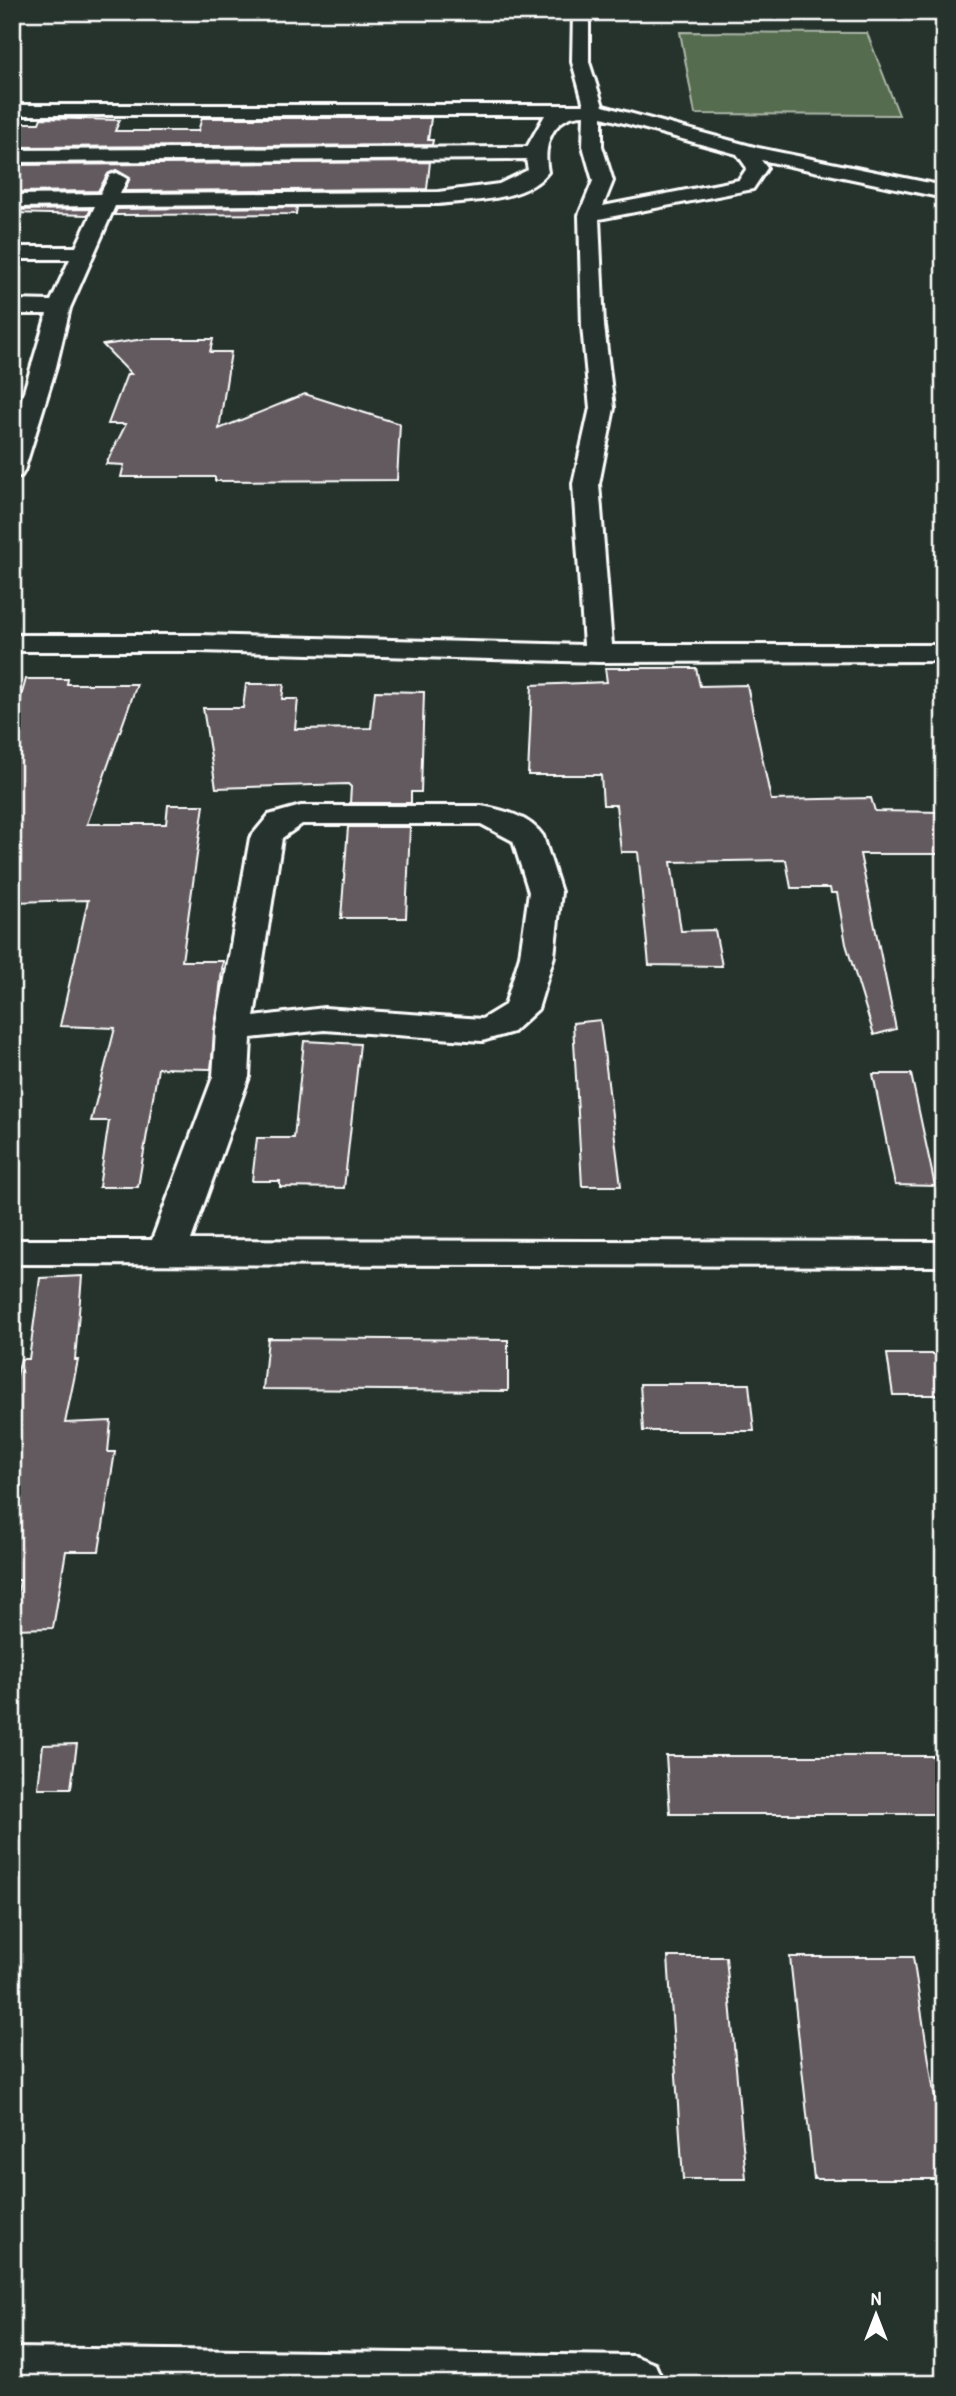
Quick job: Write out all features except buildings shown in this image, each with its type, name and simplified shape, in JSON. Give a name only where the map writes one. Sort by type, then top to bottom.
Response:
[{"type":"street","points":[[581,12],[579,66],[582,84],[596,110]]},
{"type":"street","points":[[12,201],[438,198],[498,190],[528,181],[538,172],[534,153],[549,121],[571,108]]},
{"type":"street","points":[[12,110],[596,110],[744,150],[944,192]]},
{"type":"street","points":[[12,471],[34,368],[82,253],[109,200],[126,156],[137,110]]},
{"type":"street","points":[[596,110],[591,121],[592,150],[603,181],[589,215],[593,326],[603,408],[586,484],[599,654]]},
{"type":"street","points":[[589,215],[746,185],[757,168],[744,150]]},
{"type":"street","points":[[12,156],[534,153]]},
{"type":"street","points":[[12,253],[82,253]]},
{"type":"street","points":[[12,307],[59,308]]},
{"type":"street","points":[[12,643],[199,643],[599,654],[944,653]]},
{"type":"street","points":[[167,1252],[231,1077],[234,1030],[267,838],[273,826],[284,819],[301,815],[481,815],[505,822],[527,836],[545,892],[544,921],[521,1009],[501,1025],[482,1030],[324,1019],[234,1030]]},
{"type":"street","points":[[12,1252],[944,1254]]},
{"type":"street","points":[[12,2376],[635,2384]]},
{"type":"green space","points":[[680,32],[867,33],[899,115],[695,114]]}]
